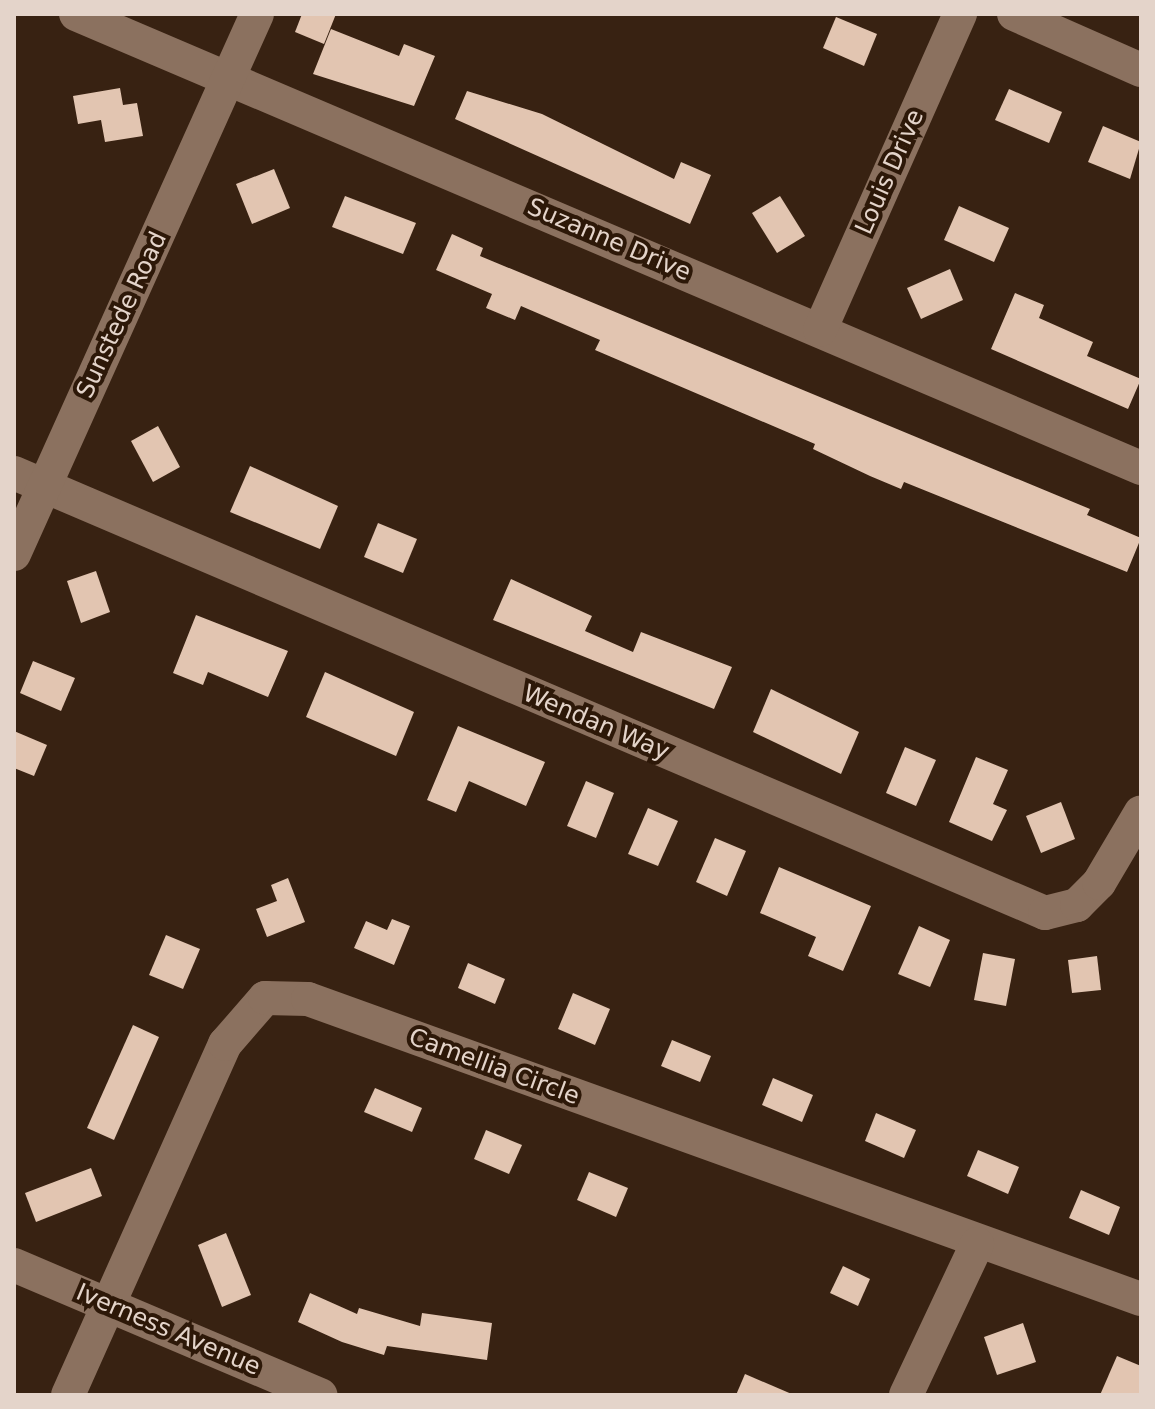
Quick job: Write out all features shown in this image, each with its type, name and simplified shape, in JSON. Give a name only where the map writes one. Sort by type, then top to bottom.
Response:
[{"type":"street","name":"Suzanne Drive","points":[[76,14],[233,78],[1141,468]]},
{"type":"street","name":"Sunstede Road","points":[[14,554],[29,479],[233,78],[257,14]]},
{"type":"street","name":"Louis Drive","points":[[820,330],[960,14]]},
{"type":"street","points":[[1014,14],[1141,70]]},
{"type":"street","name":"Wendan Way","points":[[29,479],[1045,913],[1077,905],[1099,883],[1141,812]]},
{"type":"street","name":"Camellia Circle","points":[[68,1395],[225,1044],[265,998],[308,999],[977,1244],[1141,1299]]},
{"type":"street","points":[[906,1395],[977,1244]]},
{"type":"street","name":"Iverness Avenue","points":[[14,1265],[321,1395]]},
{"type":"building","points":[[302,14],[336,14],[324,44],[295,32]]},
{"type":"building","points":[[836,17],[877,34],[864,66],[823,48]]},
{"type":"building","points":[[331,29],[399,56],[404,44],[435,56],[414,106],[313,74]]},
{"type":"building","points":[[120,88],[123,105],[137,103],[143,136],[105,142],[101,120],[78,124],[73,96]]},
{"type":"building","points":[[1009,89],[1062,112],[1049,143],[995,120]]},
{"type":"building","points":[[467,91],[542,114],[674,179],[681,162],[711,175],[690,224],[455,119]]},
{"type":"building","points":[[1103,126],[1141,142],[1130,179],[1088,162]]},
{"type":"building","points":[[274,169],[290,208],[252,224],[236,184]]},
{"type":"building","points":[[345,196],[416,223],[403,254],[332,227]]},
{"type":"building","points":[[780,196],[805,236],[777,253],[752,213]]},
{"type":"building","points":[[959,206],[1009,228],[994,262],[944,240]]},
{"type":"building","points":[[452,234],[483,248],[480,256],[1090,509],[1087,515],[1141,538],[1127,572],[904,482],[901,489],[870,476],[813,449],[815,444],[595,350],[600,340],[521,306],[515,320],[486,308],[492,294],[436,270]]},
{"type":"building","points":[[950,269],[963,300],[921,319],[907,288]]},
{"type":"building","points":[[1015,293],[1044,305],[1039,318],[1093,342],[1087,356],[1141,379],[1128,409],[991,349]]},
{"type":"building","points":[[158,426],[180,467],[153,482],[131,441]]},
{"type":"building","points":[[250,466],[338,506],[320,549],[230,512]]},
{"type":"building","points":[[378,523],[417,539],[403,573],[364,557]]},
{"type":"building","points":[[96,571],[110,612],[81,623],[67,581]]},
{"type":"building","points":[[511,579],[592,616],[585,631],[633,652],[641,632],[732,667],[714,709],[493,620]]},
{"type":"building","points":[[196,615],[288,651],[268,697],[208,672],[203,685],[173,673]]},
{"type":"building","points":[[33,661],[75,678],[61,711],[20,693]]},
{"type":"building","points":[[325,672],[414,712],[396,756],[306,717]]},
{"type":"building","points":[[771,689],[859,732],[841,774],[753,732]]},
{"type":"building","points":[[458,726],[545,762],[526,806],[469,781],[456,812],[427,800]]},
{"type":"building","points":[[14,731],[47,745],[34,776],[14,768]]},
{"type":"building","points":[[905,747],[936,760],[916,806],[886,793]]},
{"type":"building","points":[[976,757],[1008,770],[993,804],[1007,810],[992,841],[949,822]]},
{"type":"building","points":[[586,781],[614,793],[596,838],[567,826]]},
{"type":"building","points":[[1061,802],[1075,839],[1041,853],[1026,816]]},
{"type":"building","points":[[648,808],[678,821],[658,866],[628,854]]},
{"type":"building","points":[[715,838],[746,851],[727,896],[696,882]]},
{"type":"building","points":[[779,867],[871,906],[843,971],[808,956],[816,937],[760,913]]},
{"type":"building","points":[[288,878],[305,922],[267,937],[256,909],[277,901],[271,885]]},
{"type":"building","points":[[392,919],[410,926],[394,965],[354,948],[366,921],[387,930]]},
{"type":"building","points":[[919,926],[950,940],[930,987],[898,974]]},
{"type":"building","points":[[166,935],[200,949],[183,989],[149,975]]},
{"type":"building","points":[[983,953],[1015,959],[1006,1006],[974,1000]]},
{"type":"building","points":[[1097,956],[1101,990],[1072,993],[1068,960]]},
{"type":"building","points":[[468,963],[505,979],[495,1004],[458,988]]},
{"type":"building","points":[[573,993],[610,1009],[595,1045],[558,1029]]},
{"type":"building","points":[[133,1025],[159,1037],[114,1140],[87,1128]]},
{"type":"building","points":[[672,1040],[711,1056],[700,1082],[661,1066]]},
{"type":"building","points":[[773,1078],[813,1095],[802,1122],[762,1105]]},
{"type":"building","points":[[375,1088],[422,1108],[412,1132],[364,1112]]},
{"type":"building","points":[[876,1113],[916,1130],[904,1158],[865,1141]]},
{"type":"building","points":[[486,1130],[522,1145],[509,1174],[474,1159]]},
{"type":"building","points":[[978,1150],[1019,1167],[1008,1194],[967,1176]]},
{"type":"building","points":[[91,1168],[102,1196],[36,1222],[25,1193]]},
{"type":"building","points":[[589,1172],[628,1188],[616,1217],[577,1200]]},
{"type":"building","points":[[1081,1190],[1120,1207],[1109,1235],[1069,1218]]},
{"type":"building","points":[[226,1233],[251,1295],[222,1307],[198,1245]]},
{"type":"building","points":[[843,1266],[870,1279],[858,1306],[830,1293]]},
{"type":"building","points":[[310,1293],[357,1314],[359,1308],[420,1326],[422,1313],[492,1323],[487,1360],[387,1346],[384,1355],[342,1342],[298,1322]]},
{"type":"building","points":[[1023,1323],[1036,1362],[997,1375],[984,1337]]},
{"type":"building","points":[[1117,1356],[1141,1366],[1141,1395],[1100,1395]]},
{"type":"building","points":[[745,1374],[794,1395],[736,1395]]}]
